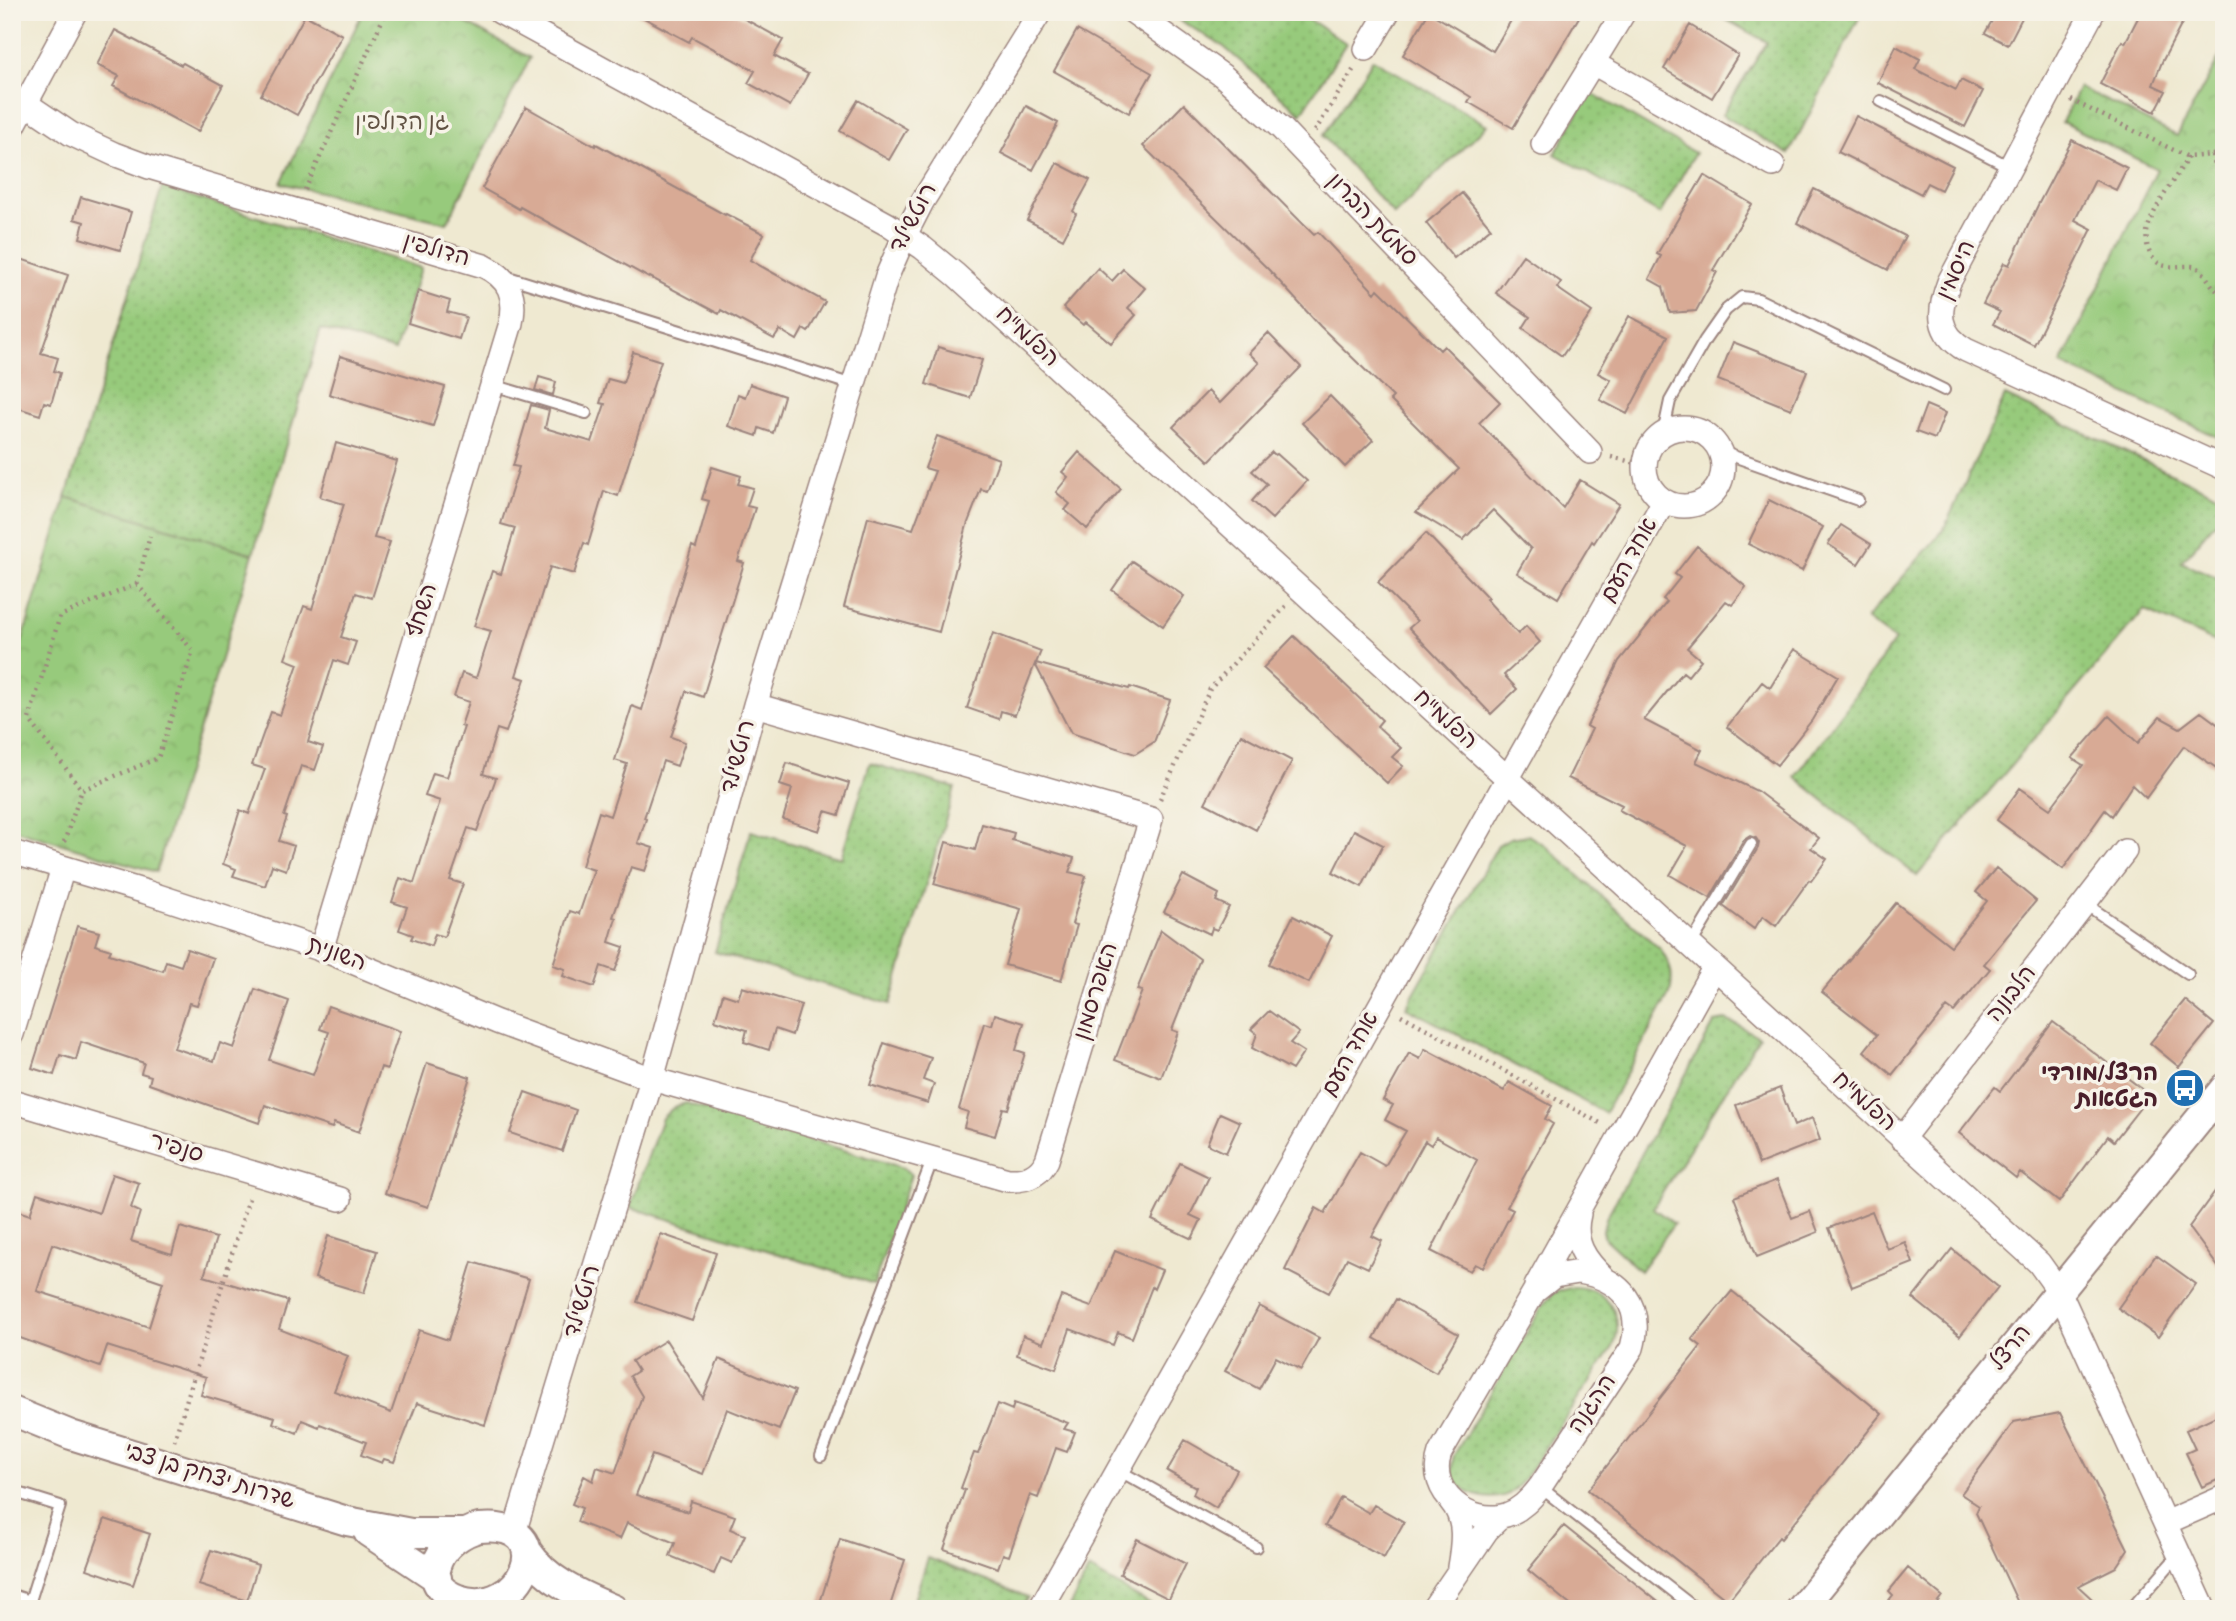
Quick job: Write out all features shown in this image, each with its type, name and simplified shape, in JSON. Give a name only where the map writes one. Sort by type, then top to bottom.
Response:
[{"type":"street","points":[[12,129],[75,12]]},
{"type":"street","name":"הפלמ\"ח","points":[[500,12],[887,224],[956,275],[2039,1263],[2059,1291],[2204,1609]]},
{"type":"street","name":"סמטת הברון","points":[[1133,12],[1223,76],[1263,111],[1590,452]]},
{"type":"street","points":[[1366,49],[1388,12]]},
{"type":"street","points":[[1543,144],[1624,12]]},
{"type":"street","name":"רוטשילד","points":[[521,1542],[755,705],[887,276],[905,236],[942,169],[1039,13]]},
{"type":"street","name":"היסמין","points":[[2087,14],[2052,90],[1945,293],[1942,320],[1947,334],[1958,346],[2224,468]]},
{"type":"street","points":[[1593,63],[1773,165]]},
{"type":"street","name":"הדולפין","points":[[25,103],[59,127],[114,154],[149,167],[474,263],[499,275]]},
{"type":"street","name":"השחף","points":[[321,950],[513,315],[512,292],[499,275]]},
{"type":"street","points":[[1679,428],[1698,430],[1708,437],[1719,451],[1722,463],[1717,486],[1699,503],[1688,506],[1664,501],[1651,488],[1646,477],[1645,466],[1650,447],[1663,434],[1679,428]]},
{"type":"street","name":"אחד העם","points":[[1040,1609],[1664,501]]},
{"type":"street","points":[[755,705],[1151,819]]},
{"type":"street","name":"האפרסמון","points":[[652,1079],[1015,1180],[1032,1177],[1043,1168],[1151,819]]},
{"type":"street","name":"הלבונה","points":[[1902,1139],[2124,851]]},
{"type":"street","name":"השונית","points":[[12,852],[321,950],[497,1022],[652,1079]]},
{"type":"street","points":[[12,1034],[59,867]]},
{"type":"street","name":"ההגנה","points":[[1458,1572],[1462,1525],[1457,1509],[1440,1487],[1437,1474],[1440,1453],[1714,968]]},
{"type":"street","name":"הרצל","points":[[1801,1609],[2224,1089]]},
{"type":"street","name":"סנפיר","points":[[12,1101],[340,1199]]},
{"type":"street","name":"ההגנה","points":[[1433,1609],[1487,1530],[1501,1516],[1522,1507],[1540,1487],[1632,1348],[1636,1329],[1634,1311],[1626,1296],[1589,1263],[1581,1250],[1577,1227],[1581,1207]]},
{"type":"street","name":"ההגנה","points":[[1528,1300],[1547,1280],[1562,1273],[1588,1273],[1606,1280]]},
{"type":"street","name":"שדרות יצחק בן צבי","points":[[12,1410],[71,1436],[347,1521],[411,1533],[464,1533],[486,1528],[521,1542]]},
{"type":"street","name":"שדרות יצחק בן צבי","points":[[12,1435],[71,1436]]},
{"type":"street","points":[[2165,1523],[2224,1497]]},
{"type":"street","points":[[1448,1498],[1459,1507],[1476,1514],[1501,1516]]},
{"type":"street","name":"שדרות יצחק בן צבי","points":[[347,1521],[384,1541],[437,1578],[447,1593],[460,1605]]},
{"type":"street","points":[[437,1578],[436,1567],[440,1555],[447,1545],[464,1533]]},
{"type":"street","points":[[506,1593],[517,1585],[528,1563],[521,1542]]},
{"type":"street","points":[[521,1542],[537,1566],[580,1596]]},
{"type":"street","points":[[460,1605],[485,1601],[510,1590],[542,1589],[580,1596],[613,1609]]},
{"type":"lane","points":[[1881,101],[2010,167]]},
{"type":"lane","name":"הדולפין","points":[[499,275],[853,385]]},
{"type":"lane","points":[[1663,434],[1670,401],[1705,340],[1726,310],[1742,297],[1758,299],[1944,390]]},
{"type":"lane","points":[[493,385],[586,413]]},
{"type":"lane","points":[[1719,451],[1858,500]]},
{"type":"lane","points":[[1690,946],[1751,844]]},
{"type":"lane","points":[[2084,903],[2188,974]]},
{"type":"lane","points":[[821,1456],[933,1158]]},
{"type":"lane","points":[[1118,1470],[1256,1547]]},
{"type":"lane","points":[[1540,1487],[1696,1609]]},
{"type":"lane","points":[[12,1491],[60,1506],[30,1601],[12,1595]]},
{"type":"lane","points":[[2131,1609],[2179,1554]]},
{"type":"path","points":[[296,211],[386,12]]},
{"type":"path","points":[[1303,151],[1366,49]]},
{"type":"path","points":[[2052,90],[2188,157],[2224,154]]},
{"type":"path","points":[[2212,155],[2224,191]]},
{"type":"path","points":[[2188,157],[2147,228],[2147,246],[2152,258],[2161,264],[2177,268],[2190,265],[2199,268],[2217,292],[2224,295]]},
{"type":"path","points":[[1590,452],[1645,466]]},
{"type":"path","points":[[137,584],[150,536]]},
{"type":"path","points":[[82,790],[158,758],[193,652],[137,584]]},
{"type":"path","points":[[82,790],[29,719],[60,616],[137,584]]},
{"type":"path","points":[[1151,819],[1210,689],[1300,590]]},
{"type":"path","points":[[59,867],[82,790]]},
{"type":"path","points":[[1381,1004],[1622,1134]]},
{"type":"path","points":[[166,1465],[256,1174]]},
{"type":"green space","name":"גן הדולפין","points":[[363,12],[446,12],[530,58],[447,223],[281,183]]},
{"type":"green space","points":[[1166,12],[1298,12],[1346,43],[1301,114],[1224,47]]},
{"type":"green space","points":[[1712,12],[1862,12],[1789,154],[1722,115],[1767,42]]},
{"type":"green space","points":[[2224,49],[2224,440],[2061,364],[2157,169],[2062,122],[2079,87],[2177,136]]},
{"type":"green space","points":[[1373,59],[1487,125],[1394,215],[1323,136]]},
{"type":"green space","points":[[1590,92],[1695,153],[1660,214],[1555,154]]},
{"type":"green space","points":[[162,187],[421,268],[395,351],[321,329],[253,554],[66,497]]},
{"type":"green space","points":[[2005,396],[2224,498],[2224,512],[2181,562],[2224,580],[2224,646],[2144,610],[1917,876],[1795,777],[1895,640],[1866,619],[1943,531]]},
{"type":"green space","points":[[66,497],[253,554],[156,872],[12,829],[12,674]]},
{"type":"green space","points":[[870,763],[955,788],[890,1004],[715,952],[751,831],[841,858]]},
{"type":"green space","points":[[1528,835],[1545,845],[1660,949],[1671,970],[1670,993],[1605,1113],[1406,1007],[1498,845],[1510,838]]},
{"type":"green space","points":[[1725,1020],[1759,1037],[1653,1208],[1674,1224],[1640,1271],[1605,1239],[1603,1231],[1606,1218],[1715,1022]]},
{"type":"green space","points":[[686,1103],[904,1168],[911,1175],[874,1284],[630,1207],[662,1118],[674,1107]]},
{"type":"green space","points":[[1573,1287],[1595,1292],[1611,1305],[1617,1325],[1613,1347],[1516,1488],[1506,1495],[1491,1498],[1468,1492],[1453,1476],[1454,1455],[1543,1305],[1553,1293]]},
{"type":"green space","points":[[928,1558],[1028,1597],[1021,1609],[911,1609]]},
{"type":"green space","points":[[1089,1569],[1158,1609],[1069,1609]]},
{"type":"building","points":[[633,12],[732,12],[783,40],[774,56],[808,74],[790,106],[748,83],[755,71],[692,37],[689,42]]},
{"type":"building","points":[[1429,12],[1493,51],[1516,12],[1582,12],[1513,128],[1468,102],[1471,97],[1403,55]]},
{"type":"building","points":[[1997,12],[2025,12],[2008,45],[1985,33]]},
{"type":"building","points":[[2141,12],[2188,12],[2153,85],[2166,91],[2155,112],[2100,84],[2122,41],[2125,43]]},
{"type":"building","points":[[305,15],[342,35],[297,115],[261,95]]},
{"type":"building","points":[[1690,25],[1738,55],[1712,98],[1664,69]]},
{"type":"building","points":[[115,30],[223,85],[198,132],[113,86],[119,76],[97,65]]},
{"type":"building","points":[[1077,30],[1152,73],[1129,113],[1054,71]]},
{"type":"building","points":[[1896,46],[1920,59],[1915,69],[1956,90],[1961,80],[1983,91],[1965,127],[1878,83]]},
{"type":"building","points":[[858,100],[907,129],[889,160],[840,131]]},
{"type":"building","points":[[1184,104],[1314,235],[1318,232],[1375,293],[1378,289],[1440,350],[1444,346],[1500,402],[1479,423],[1563,508],[1580,480],[1619,504],[1594,543],[1592,541],[1558,598],[1517,573],[1531,549],[1493,510],[1463,540],[1416,512],[1459,469],[1390,400],[1393,397],[1320,326],[1269,270],[1143,146]]},
{"type":"building","points":[[1026,106],[1058,123],[1033,170],[1001,153]]},
{"type":"building","points":[[526,107],[764,234],[750,260],[825,302],[808,332],[803,329],[797,340],[780,330],[774,339],[721,310],[719,314],[649,278],[482,188]]},
{"type":"building","points":[[1856,116],[1953,166],[1941,190],[1927,183],[1921,194],[1838,152]]},
{"type":"building","points":[[2072,140],[2127,168],[2116,190],[2095,180],[2075,220],[2092,229],[2034,345],[1993,324],[2000,312],[1983,304],[2004,263],[2009,265]]},
{"type":"building","points":[[1057,163],[1090,180],[1073,211],[1076,214],[1063,239],[1027,220]]},
{"type":"building","points":[[1704,175],[1752,204],[1713,270],[1717,272],[1696,311],[1670,313],[1663,287],[1649,279],[1661,256],[1657,254]]},
{"type":"building","points":[[1814,189],[1905,236],[1888,270],[1797,223]]},
{"type":"building","points":[[1462,193],[1491,228],[1454,258],[1426,223]]},
{"type":"building","points":[[81,197],[131,212],[120,250],[80,238],[84,222],[74,219]]},
{"type":"building","points":[[1523,255],[1561,282],[1557,288],[1592,312],[1562,356],[1523,328],[1530,317],[1496,293]]},
{"type":"building","points":[[12,256],[68,275],[41,353],[58,358],[54,371],[60,373],[51,404],[44,402],[40,415],[12,406]]},
{"type":"building","points":[[1098,268],[1112,281],[1123,269],[1145,288],[1128,308],[1136,315],[1111,343],[1086,322],[1083,325],[1063,308]]},
{"type":"building","points":[[418,291],[450,301],[447,312],[466,317],[459,339],[408,323]]},
{"type":"building","points":[[1629,316],[1668,336],[1627,414],[1600,400],[1611,380],[1598,373]]},
{"type":"building","points":[[1268,333],[1301,367],[1209,461],[1173,427],[1208,391],[1220,403],[1259,363],[1249,353]]},
{"type":"building","points":[[1733,342],[1807,371],[1791,409],[1718,380]]},
{"type":"building","points":[[938,347],[982,360],[970,398],[926,384]]},
{"type":"building","points":[[633,352],[661,361],[618,496],[604,491],[588,545],[584,543],[574,574],[550,567],[516,676],[525,679],[506,732],[497,729],[483,774],[496,778],[477,831],[468,828],[450,880],[463,884],[444,937],[435,934],[431,946],[411,939],[413,935],[399,930],[407,907],[392,902],[400,878],[414,883],[440,801],[425,796],[433,773],[447,777],[464,727],[461,726],[469,702],[454,697],[462,673],[476,678],[491,631],[474,626],[492,571],[501,574],[515,528],[501,524],[519,467],[513,466],[531,405],[549,410],[545,428],[592,442],[605,404],[600,403],[608,379],[623,383]]},
{"type":"building","points":[[340,356],[445,387],[433,426],[329,394]]},
{"type":"building","points":[[539,377],[556,382],[553,395],[535,390]]},
{"type":"building","points":[[750,384],[784,396],[773,433],[759,428],[757,436],[728,426],[738,394],[745,397]]},
{"type":"building","points":[[1330,396],[1373,440],[1345,467],[1302,423]]},
{"type":"building","points":[[1926,405],[1945,413],[1935,439],[1916,432]]},
{"type":"building","points":[[937,436],[999,459],[987,491],[981,489],[967,525],[939,632],[844,607],[868,517],[913,529],[935,471],[925,468]]},
{"type":"building","points":[[336,443],[397,461],[374,538],[390,542],[372,598],[356,593],[341,637],[356,642],[348,665],[334,660],[308,742],[323,747],[315,770],[301,766],[284,816],[287,817],[279,841],[294,846],[286,870],[272,865],[265,886],[233,876],[236,869],[223,864],[240,810],[249,814],[265,769],[252,765],[271,712],[280,715],[298,664],[285,659],[304,606],[312,609],[344,504],[320,497]]},
{"type":"building","points":[[1079,452],[1121,489],[1087,529],[1065,510],[1070,504],[1056,492],[1068,477],[1062,472]]},
{"type":"building","points":[[1272,452],[1307,481],[1272,519],[1252,501],[1267,484],[1252,471]]},
{"type":"building","points":[[712,467],[741,476],[738,484],[753,488],[747,506],[755,508],[738,561],[744,563],[703,697],[686,691],[671,737],[685,742],[677,766],[663,761],[644,818],[646,819],[638,843],[653,848],[645,871],[631,867],[613,917],[616,918],[609,942],[624,947],[615,971],[601,966],[594,987],[563,976],[565,969],[553,965],[570,911],[579,914],[594,870],[582,866],[599,812],[610,816],[627,764],[615,760],[632,706],[642,710],[692,546],[696,548],[709,501],[702,499]]},
{"type":"building","points":[[1769,500],[1823,527],[1802,571],[1748,544]]},
{"type":"building","points":[[1841,525],[1871,544],[1858,564],[1828,544]]},
{"type":"building","points":[[1426,533],[1518,634],[1526,626],[1540,642],[1504,675],[1517,689],[1491,714],[1409,628],[1417,621],[1378,582]]},
{"type":"building","points":[[1697,546],[1746,587],[1732,605],[1726,601],[1687,648],[1701,660],[1688,676],[1683,672],[1644,720],[1702,750],[1696,762],[1757,791],[1819,838],[1811,848],[1827,859],[1776,926],[1763,916],[1754,929],[1723,906],[1758,848],[1756,838],[1750,836],[1744,840],[1710,898],[1670,875],[1687,846],[1619,810],[1622,805],[1568,778],[1592,729],[1587,726],[1619,661],[1667,602],[1663,599],[1680,578],[1675,574]]},
{"type":"building","points":[[1132,561],[1184,596],[1163,626],[1112,590]]},
{"type":"building","points":[[993,633],[1041,651],[1036,663],[1170,700],[1154,742],[1135,754],[1071,733],[1035,664],[1015,715],[1001,711],[999,719],[967,708]]},
{"type":"building","points":[[1294,636],[1382,720],[1377,726],[1401,748],[1392,757],[1403,766],[1387,783],[1263,668]]},
{"type":"building","points":[[1794,649],[1838,676],[1812,720],[1777,765],[1727,727],[1762,682],[1770,688]]},
{"type":"building","points":[[2201,712],[2224,729],[2224,773],[2184,746],[2146,798],[2132,785],[2112,816],[2105,810],[2063,869],[1997,820],[2020,788],[2050,809],[2083,765],[2072,758],[2109,716],[2138,743],[2160,717],[2180,728]]},
{"type":"building","points":[[1241,734],[1292,761],[1256,830],[1205,803]]},
{"type":"building","points":[[787,763],[849,783],[839,815],[825,811],[819,831],[783,819],[792,789],[780,785]]},
{"type":"building","points":[[982,824],[1014,833],[1012,840],[1074,858],[1069,872],[1086,876],[1072,924],[1077,925],[1061,981],[1005,965],[1021,909],[934,884],[946,842],[975,850]]},
{"type":"building","points":[[1354,830],[1383,845],[1362,887],[1333,872]]},
{"type":"building","points":[[1996,868],[2036,901],[1984,964],[1990,969],[1954,1012],[1947,1007],[1892,1075],[1864,1051],[1877,1035],[1822,992],[1896,903],[1951,946],[1987,901],[1976,892]]},
{"type":"building","points":[[1183,875],[1219,894],[1216,901],[1229,907],[1217,930],[1212,928],[1210,934],[1164,912]]},
{"type":"building","points":[[1293,916],[1332,936],[1309,983],[1269,964]]},
{"type":"building","points":[[77,926],[99,932],[95,945],[111,950],[109,954],[163,971],[166,961],[181,966],[187,949],[213,958],[197,1005],[189,1003],[174,1048],[214,1061],[220,1043],[234,1048],[255,989],[289,1001],[269,1060],[313,1075],[329,1032],[320,1029],[328,1006],[400,1031],[387,1069],[381,1067],[359,1132],[334,1123],[332,1128],[265,1105],[259,1123],[149,1084],[151,1076],[141,1073],[144,1063],[81,1042],[76,1060],[60,1055],[54,1075],[32,1068]]},
{"type":"building","points":[[1161,930],[1200,959],[1172,1030],[1178,1032],[1161,1078],[1115,1060],[1142,991],[1137,990]]},
{"type":"building","points":[[742,987],[801,1005],[792,1035],[775,1029],[769,1050],[744,1042],[747,1030],[715,1020],[723,994],[738,999]]},
{"type":"building","points":[[2185,1000],[2214,1024],[2179,1067],[2150,1043]]},
{"type":"building","points":[[1269,1011],[1299,1033],[1290,1043],[1304,1052],[1292,1070],[1252,1048],[1257,1034],[1251,1029]]},
{"type":"building","points":[[995,1014],[1024,1023],[1016,1050],[1025,1053],[1008,1109],[1003,1108],[995,1136],[964,1127],[968,1112],[959,1109],[984,1023],[992,1025]]},
{"type":"building","points":[[2053,1022],[2150,1095],[2114,1141],[2108,1136],[2059,1202],[2020,1172],[2016,1178],[1959,1133],[1995,1087],[2000,1091]]},
{"type":"building","points":[[884,1043],[931,1058],[923,1080],[934,1084],[928,1103],[870,1085]]},
{"type":"building","points":[[1425,1049],[1504,1091],[1509,1082],[1552,1106],[1545,1119],[1553,1124],[1507,1207],[1513,1210],[1483,1268],[1475,1264],[1470,1271],[1431,1251],[1477,1160],[1436,1137],[1431,1145],[1425,1141],[1372,1236],[1382,1241],[1368,1268],[1347,1258],[1329,1293],[1285,1270],[1316,1208],[1325,1213],[1360,1152],[1385,1166],[1406,1131],[1385,1120],[1393,1105],[1383,1100],[1409,1053],[1420,1059]]},
{"type":"building","points":[[427,1063],[470,1077],[428,1207],[385,1193]]},
{"type":"building","points":[[1780,1088],[1794,1126],[1812,1118],[1820,1140],[1759,1164],[1736,1105]]},
{"type":"building","points":[[525,1092],[576,1110],[562,1151],[510,1133]]},
{"type":"building","points":[[1220,1113],[1240,1122],[1226,1153],[1207,1144]]},
{"type":"building","points":[[1180,1163],[1209,1177],[1190,1215],[1201,1220],[1192,1239],[1152,1220]]},
{"type":"building","points":[[112,1174],[139,1183],[131,1208],[140,1212],[131,1241],[172,1254],[180,1227],[216,1238],[204,1276],[288,1301],[279,1329],[348,1356],[334,1391],[391,1413],[419,1330],[448,1340],[472,1262],[529,1279],[485,1425],[417,1403],[394,1462],[384,1459],[382,1463],[361,1455],[366,1442],[320,1424],[319,1427],[302,1420],[297,1433],[273,1423],[275,1417],[201,1395],[206,1377],[107,1346],[100,1367],[12,1335],[12,1267],[18,1249],[12,1247],[12,1209],[30,1215],[37,1193],[99,1213]],"holes":[[[52,1244],[163,1282],[149,1327],[37,1291]]]},
{"type":"building","points":[[2224,1179],[2224,1275],[2189,1227]]},
{"type":"building","points":[[1777,1180],[1792,1218],[1810,1211],[1818,1232],[1757,1257],[1734,1197]]},
{"type":"building","points":[[1872,1211],[1887,1249],[1905,1242],[1913,1263],[1852,1287],[1829,1228]]},
{"type":"building","points":[[661,1234],[716,1253],[692,1321],[637,1302]]},
{"type":"building","points":[[328,1236],[377,1251],[364,1293],[315,1278]]},
{"type":"building","points":[[1952,1249],[1998,1287],[1960,1336],[1913,1298]]},
{"type":"building","points":[[1115,1251],[1162,1270],[1154,1289],[1152,1287],[1132,1338],[1118,1332],[1113,1345],[1070,1329],[1056,1369],[1017,1355],[1023,1335],[1043,1343],[1061,1296],[1091,1307]]},
{"type":"building","points":[[2156,1255],[2196,1284],[2158,1337],[2118,1308]]},
{"type":"building","points":[[1732,1291],[1882,1414],[1728,1601],[1588,1490],[1701,1346],[1692,1339]]},
{"type":"building","points":[[1396,1299],[1458,1334],[1436,1373],[1374,1338]]},
{"type":"building","points":[[1259,1306],[1319,1338],[1301,1370],[1276,1357],[1259,1389],[1225,1371]]},
{"type":"building","points":[[666,1340],[703,1398],[719,1359],[795,1391],[779,1430],[727,1409],[703,1474],[652,1455],[636,1495],[688,1512],[691,1501],[735,1516],[730,1529],[745,1535],[732,1563],[721,1558],[714,1574],[670,1556],[675,1543],[627,1523],[620,1539],[577,1522],[582,1508],[572,1504],[584,1476],[593,1481],[597,1467],[615,1473],[642,1396],[630,1376],[638,1371],[632,1361]]},
{"type":"building","points":[[1014,1403],[1068,1423],[1064,1429],[1075,1432],[1067,1452],[1056,1448],[1038,1498],[1030,1495],[1009,1556],[1003,1554],[998,1568],[944,1549],[965,1490],[961,1488],[974,1453],[978,1454],[998,1404],[1012,1410]]},
{"type":"building","points":[[2060,1413],[2128,1549],[2116,1567],[2078,1586],[2103,1609],[2037,1609],[2019,1605],[1976,1513],[1979,1506],[1961,1494],[2014,1422]]},
{"type":"building","points":[[2218,1415],[2224,1426],[2224,1477],[2202,1487],[2186,1453],[2195,1449],[2186,1430]]},
{"type":"building","points":[[1185,1440],[1237,1470],[1216,1508],[1193,1494],[1196,1487],[1167,1471]]},
{"type":"building","points":[[1341,1497],[1369,1513],[1374,1505],[1404,1522],[1384,1558],[1325,1526]]},
{"type":"building","points":[[105,1519],[150,1534],[133,1585],[87,1569]]},
{"type":"building","points":[[1564,1526],[1667,1609],[1575,1609],[1528,1570]]},
{"type":"building","points":[[840,1539],[905,1560],[889,1609],[818,1609]]},
{"type":"building","points":[[1137,1539],[1186,1564],[1169,1599],[1120,1574]]},
{"type":"building","points":[[211,1550],[258,1565],[247,1601],[199,1585]]},
{"type":"building","points":[[1908,1568],[1942,1596],[1932,1609],[1882,1609],[1893,1595],[1889,1591]]},
{"type":"place","name":"הרצל/מורדי הגטאות","points":[[2185,1088]]}]
